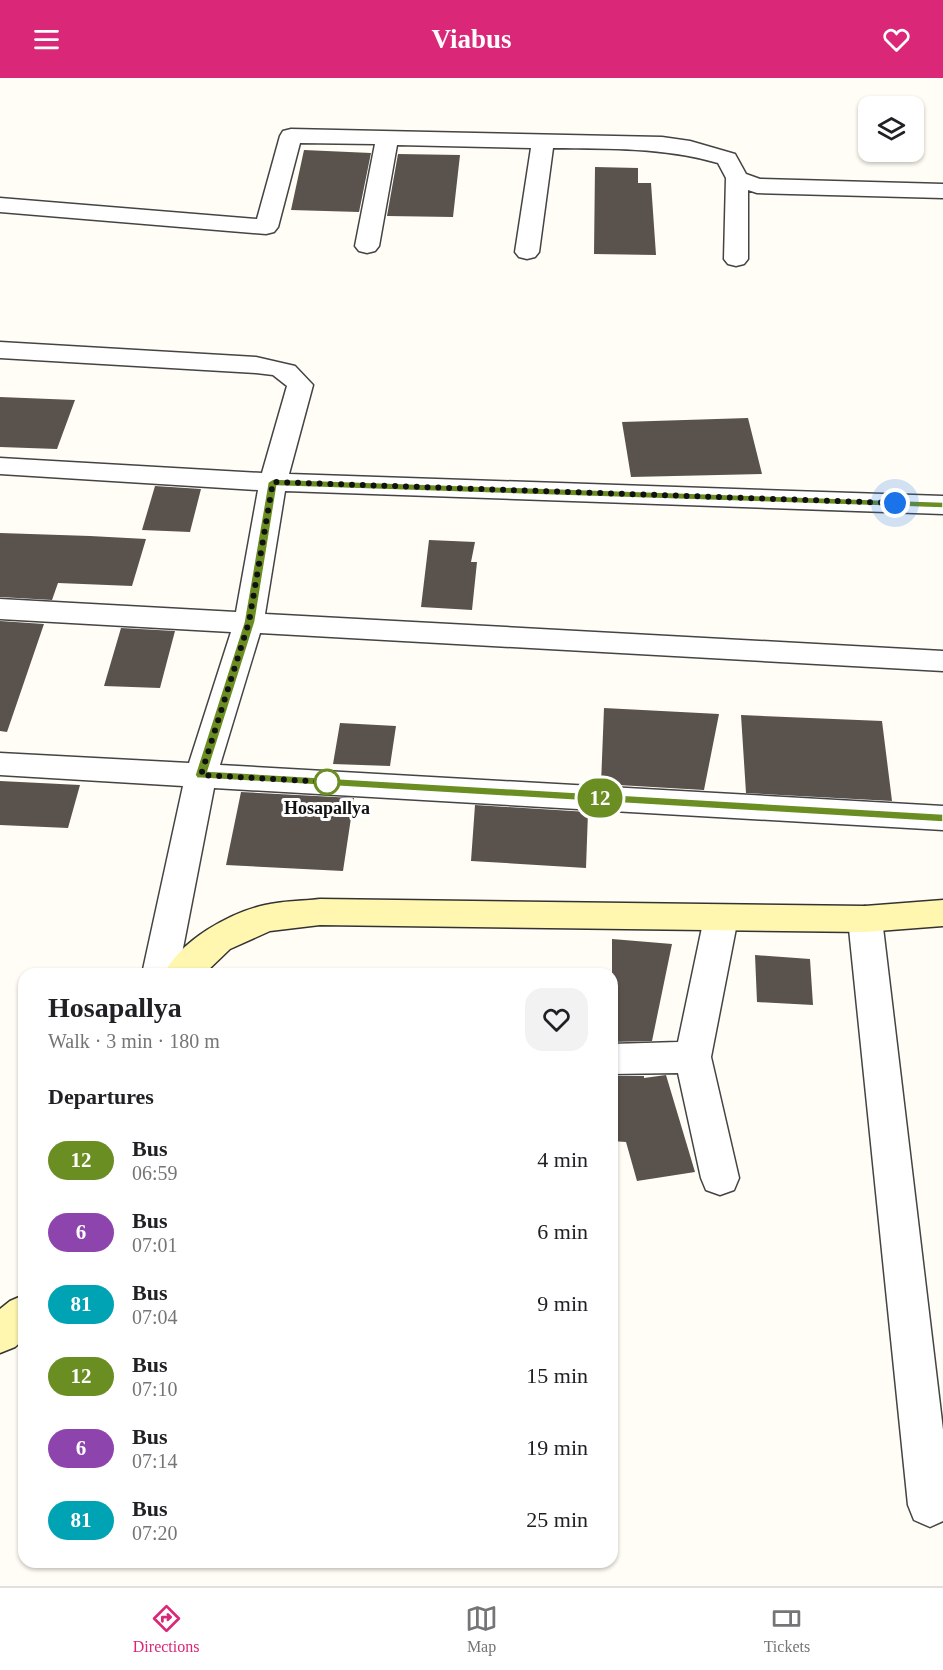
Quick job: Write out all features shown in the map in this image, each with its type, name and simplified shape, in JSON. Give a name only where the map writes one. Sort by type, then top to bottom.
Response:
[{"type":"main road","points":[[187,968],[218,939],[265,918],[320,912],[864,919],[943,913]]},
{"type":"main road","points":[[0,1334],[18,1319]]},
{"type":"street","points":[[0,205],[266,227],[291,136],[662,144],[690,148],[727,159],[737,178],[736,259]]},
{"type":"street","points":[[367,246],[387,138]]},
{"type":"street","points":[[527,252],[543,142]]},
{"type":"street","points":[[737,178],[748,184],[768,187],[943,191]]},
{"type":"street","points":[[0,350],[256,364],[283,369],[291,373],[300,385],[273,482],[249,622],[201,775],[161,968]]},
{"type":"street","points":[[0,466],[273,482],[943,505]]},
{"type":"street","points":[[0,609],[943,661]]},
{"type":"street","points":[[0,764],[943,818]]},
{"type":"street","points":[[720,1178],[693,1057],[721,918]]},
{"type":"street","points":[[864,919],[930,1505]]},
{"type":"street","points":[[618,1059],[693,1057]]},
{"type":"building","points":[[304,150],[371,153],[359,212],[291,210]]},
{"type":"building","points":[[398,154],[460,155],[453,217],[387,216]]},
{"type":"building","points":[[595,167],[638,168],[638,183],[651,183],[656,255],[594,254]]},
{"type":"building","points":[[0,397],[75,400],[57,449],[0,447]]},
{"type":"building","points":[[748,418],[762,474],[631,477],[622,422]]},
{"type":"building","points":[[155,486],[201,489],[190,532],[142,530]]},
{"type":"building","points":[[0,533],[146,539],[132,586],[58,583],[52,600],[0,597]]},
{"type":"building","points":[[429,540],[475,542],[471,562],[477,562],[472,610],[421,607]]},
{"type":"building","points":[[0,621],[44,624],[7,732],[0,731]]},
{"type":"building","points":[[121,628],[175,631],[160,688],[104,686]]},
{"type":"building","points":[[604,708],[719,714],[704,790],[601,784]]},
{"type":"building","points":[[741,715],[882,721],[892,801],[746,793]]},
{"type":"building","points":[[340,723],[396,726],[390,766],[333,764]]},
{"type":"building","points":[[0,781],[80,785],[68,828],[0,825]]},
{"type":"building","points":[[241,792],[354,798],[343,871],[226,865]]},
{"type":"building","points":[[475,805],[588,812],[586,868],[471,861]]},
{"type":"building","points":[[612,939],[672,944],[652,1041],[618,1042],[618,968],[612,968]]},
{"type":"building","points":[[755,955],[810,959],[813,1005],[757,1002]]},
{"type":"building","points":[[666,1075],[695,1172],[637,1181],[626,1142],[618,1141],[618,1076],[644,1076],[644,1078]]},
{"type":"bus line","name":"12","points":[[943,505],[273,482],[249,622],[201,775],[943,818]]},
{"type":"place","name":"Hosapallya","points":[[327,782]]},
{"type":"route","points":[[327,782],[201,775],[249,622],[273,482],[895,503]]}]
